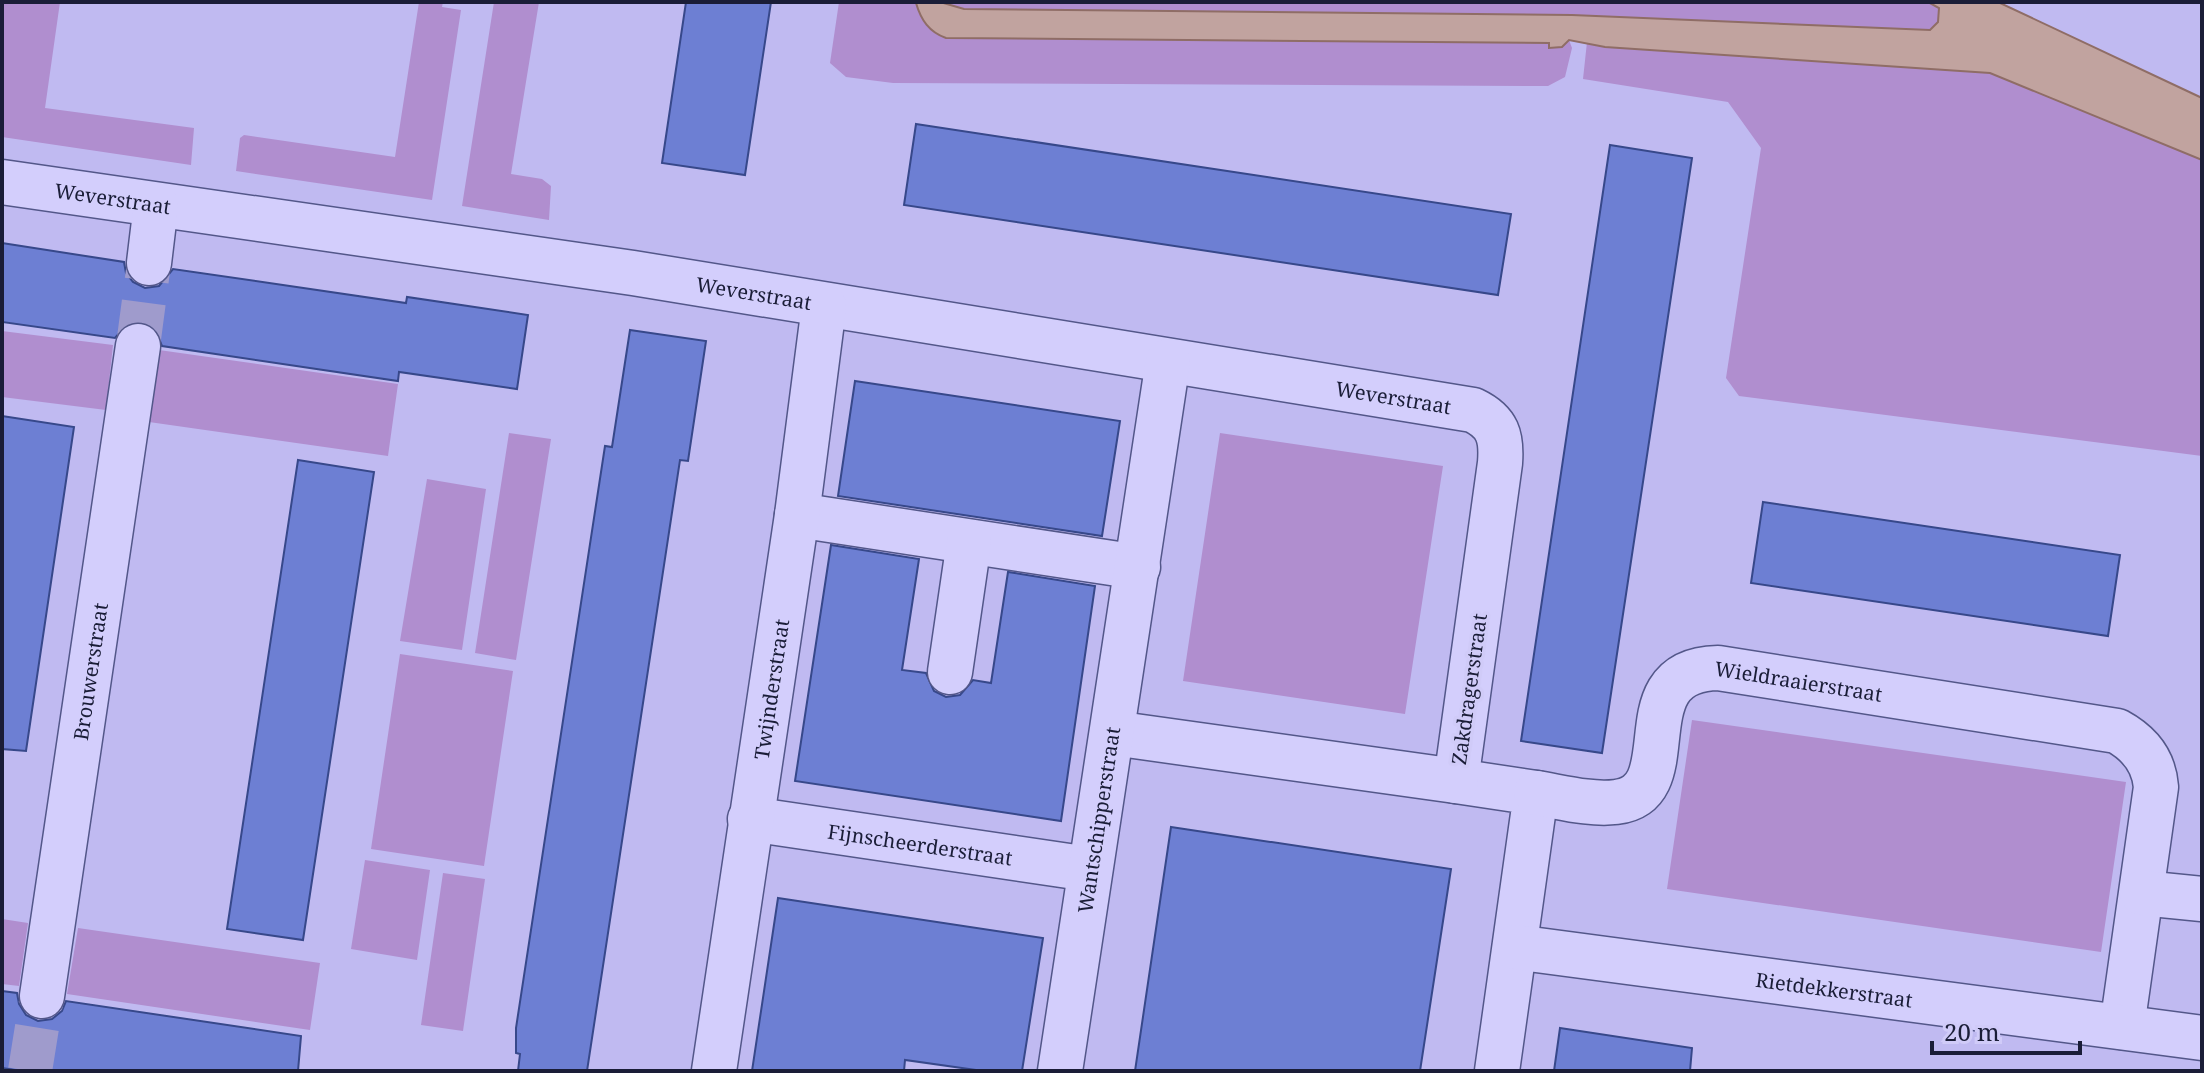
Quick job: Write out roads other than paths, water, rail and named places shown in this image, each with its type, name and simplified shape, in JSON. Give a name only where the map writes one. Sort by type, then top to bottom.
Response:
[{"type":"street","name":"Weverstraat","points":[[2,182],[648,276],[1473,410],[1493,422],[1497,430]]},
{"type":"street","points":[[149,263],[156,205]]},
{"type":"street","name":"Twijnderstraat","points":[[714,1071],[797,515],[824,306]]},
{"type":"street","name":"Brouwerstraat","points":[[42,996],[138,346]]},
{"type":"street","name":"Wantschipperstraat","points":[[1060,1071],[1168,361]]},
{"type":"street","name":"Zakdragerstraat","points":[[1497,430],[1500,463],[1456,781],[1536,793]]},
{"type":"street","points":[[797,515],[1138,567]]},
{"type":"street","points":[[950,672],[969,542]]},
{"type":"street","name":"Wieldraaierstraat","points":[[1536,793],[1618,802],[1642,790],[1653,766],[1664,700],[1671,684],[1683,673],[1701,668],[1718,668],[2117,731],[2133,740],[2144,753],[2156,787],[2142,893]]},
{"type":"street","points":[[1113,733],[1456,781]]},
{"type":"street","points":[[1497,1071],[1536,793]]},
{"type":"street","name":"Fijnscheerderstraat","points":[[750,819],[1089,869]]},
{"type":"street","points":[[2122,1027],[2142,893],[2202,899]]},
{"type":"street","name":"Rietdekkerstraat","points":[[1515,947],[2202,1038]]},
{"type":"street","points":[[2198,1071],[2202,1044]]},
{"type":"tunnel","points":[[138,346],[149,263]]},
{"type":"tunnel","points":[[30,1071],[42,996]]}]
